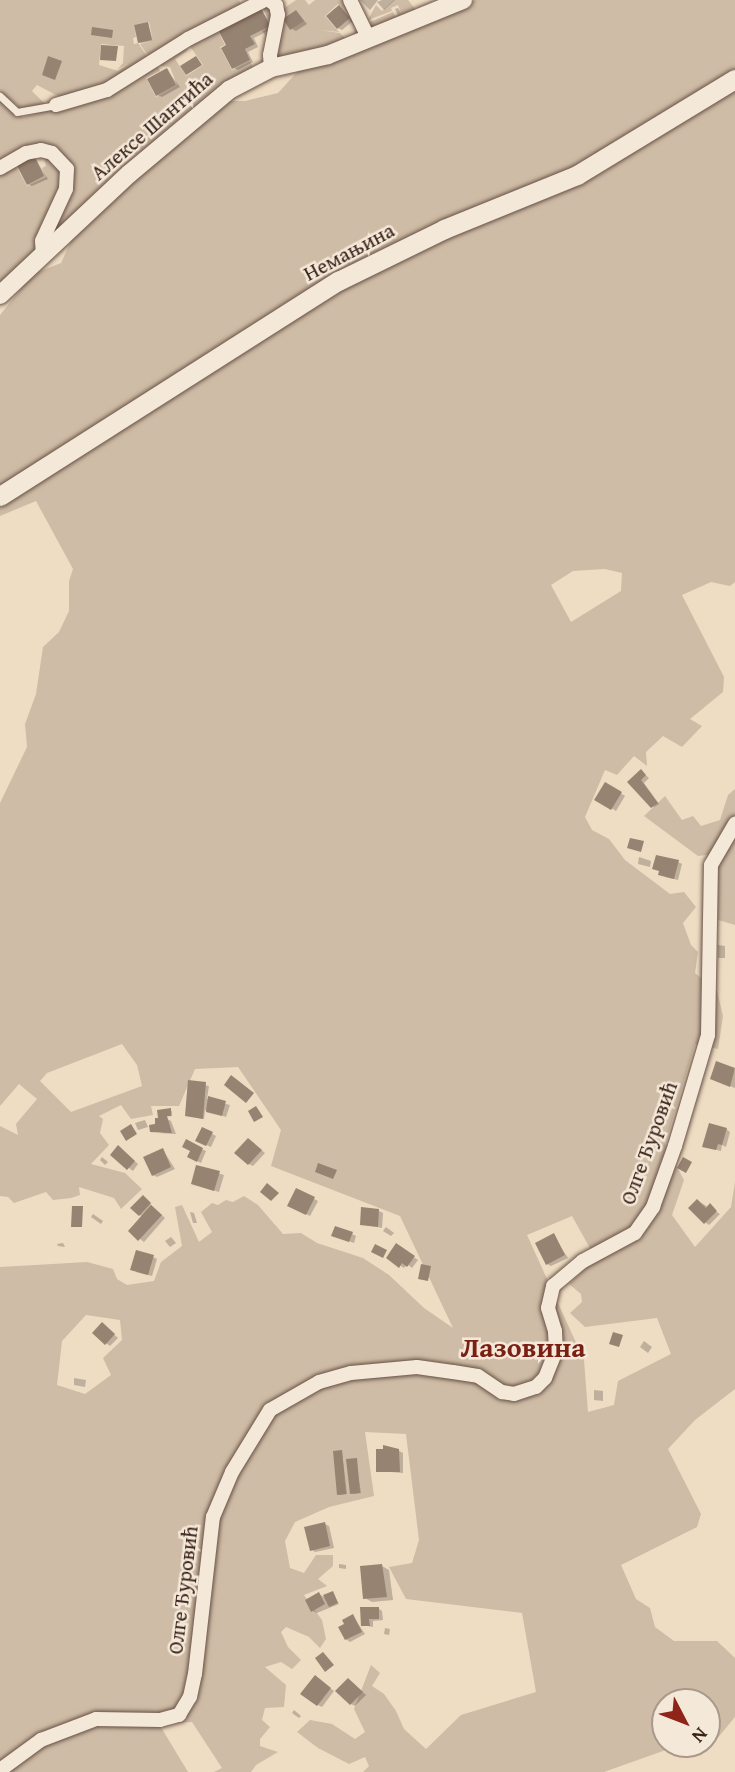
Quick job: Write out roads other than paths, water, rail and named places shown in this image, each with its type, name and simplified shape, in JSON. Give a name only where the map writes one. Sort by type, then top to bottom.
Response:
[{"type":"main road","name":"Немањина","points":[[0,496],[338,281],[444,229],[577,175],[735,79]]},
{"type":"street","points":[[56,105],[107,90],[188,39],[267,0],[276,5],[278,15],[271,68]]},
{"type":"street","points":[[351,0],[368,37]]},
{"type":"street","name":"Алексе Шантића","points":[[0,295],[195,116],[229,90],[271,68],[328,55],[463,0]]},
{"type":"street","name":"Алексе Шантића","points":[[0,167],[26,153],[41,150],[52,153],[67,169],[66,189],[43,241],[43,254]]},
{"type":"street","name":"Олге Ђуровић","points":[[0,1770],[41,1740],[96,1719],[160,1720],[179,1715],[190,1697],[195,1674],[213,1517],[232,1472],[270,1410],[319,1382],[351,1373],[417,1367],[441,1370],[478,1376],[502,1392],[514,1394],[537,1387],[545,1378],[556,1351],[555,1331],[548,1308],[552,1286],[583,1261],[635,1233],[653,1207],[674,1146],[708,1035],[711,865],[735,824]]},
{"type":"lane","points":[[0,96],[17,112],[56,105]]},
{"type":"district","name":"Лазовина","points":[[523,1347]]}]
